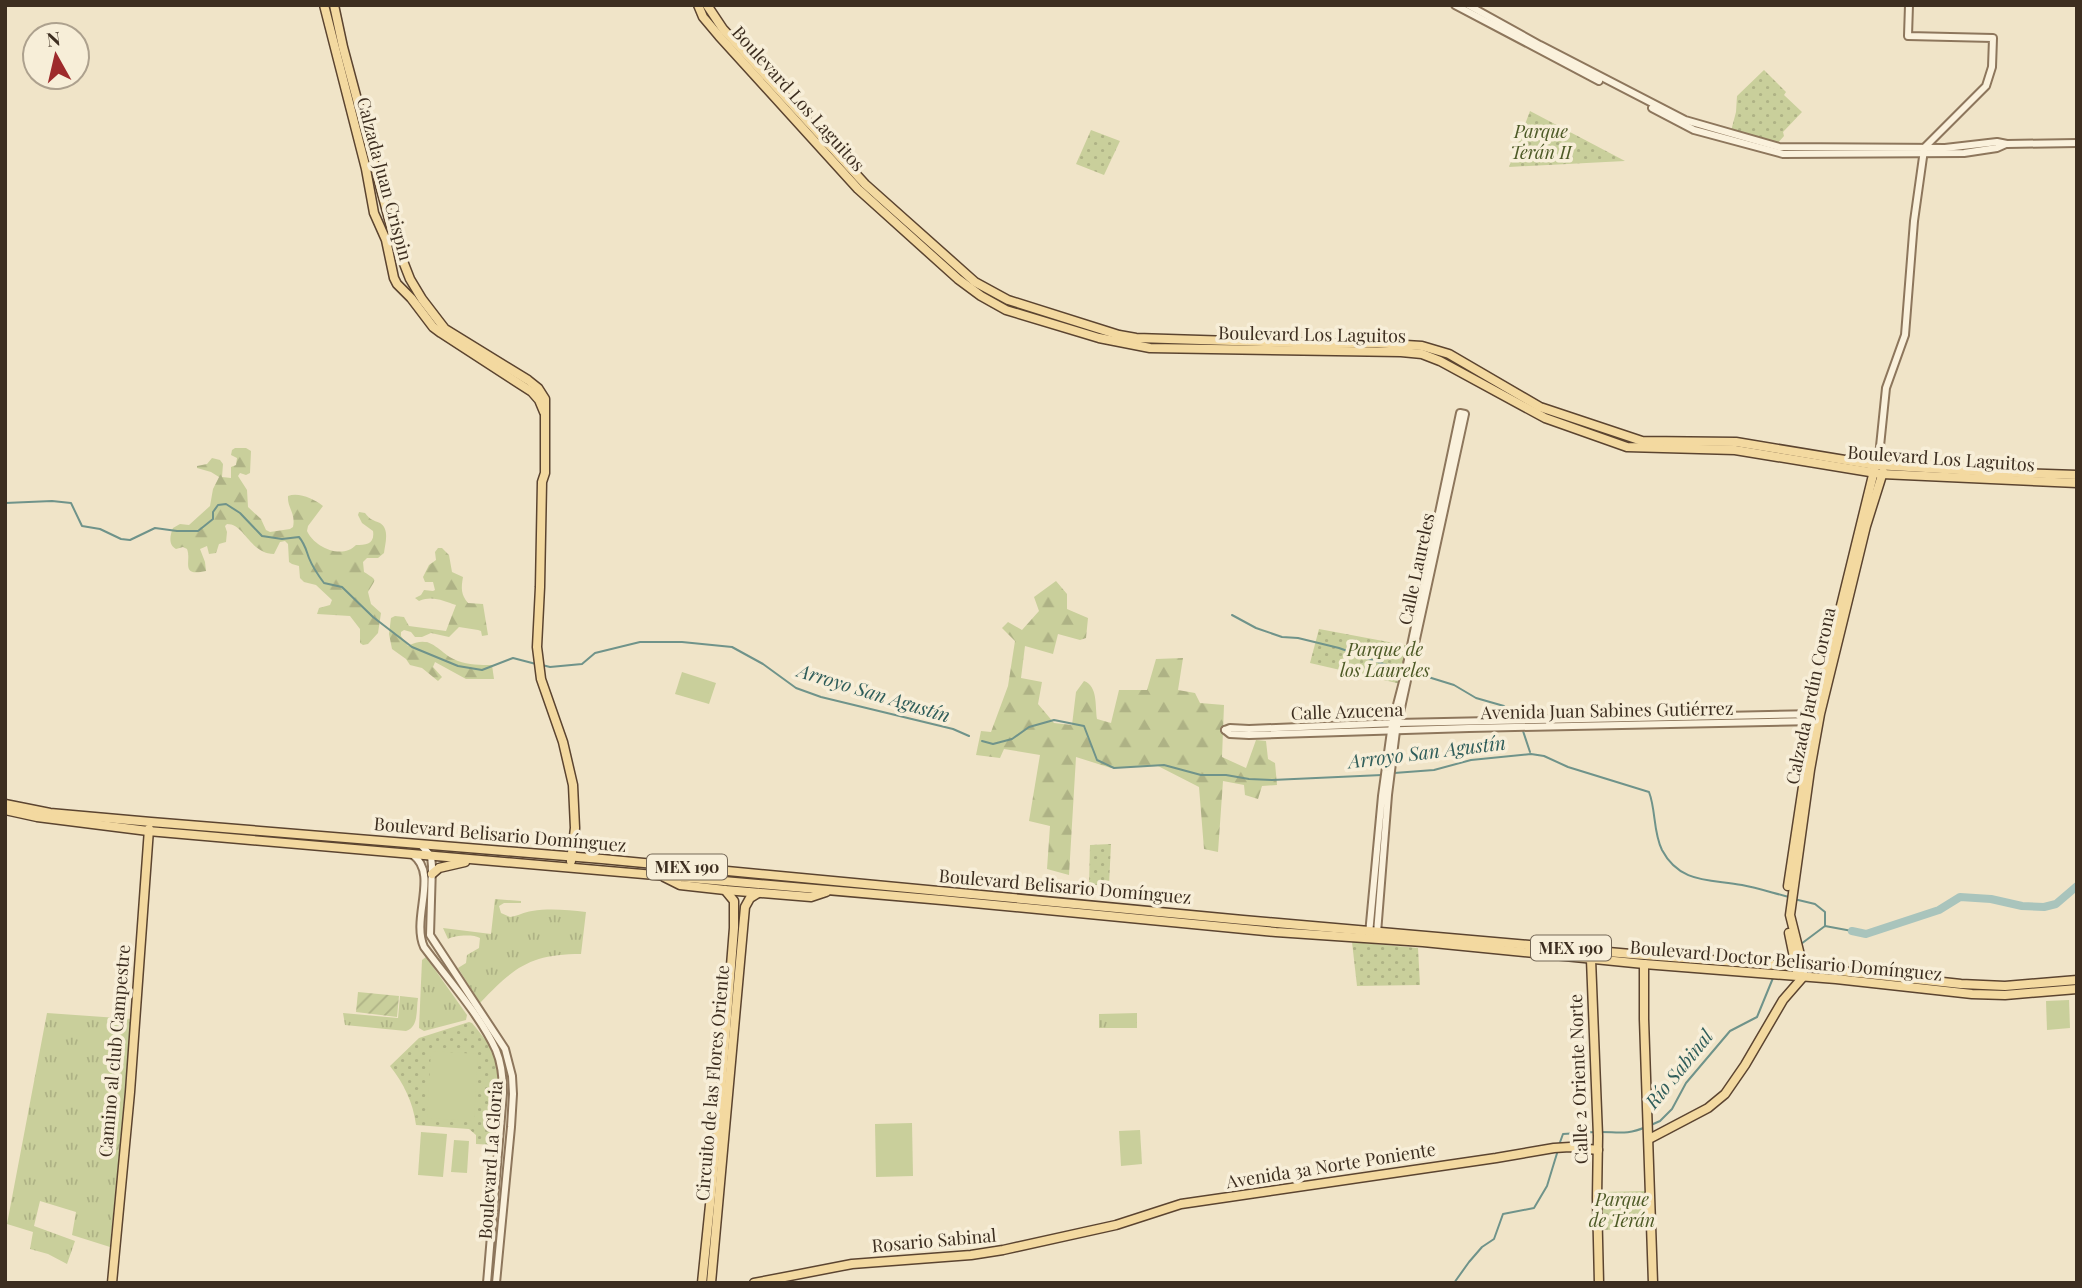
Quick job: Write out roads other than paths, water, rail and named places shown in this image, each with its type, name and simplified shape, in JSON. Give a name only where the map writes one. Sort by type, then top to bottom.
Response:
[{"type":"main road","name":"Calzada Juan Crispin","points":[[324,5],[366,169],[374,213],[386,240],[395,280],[433,327],[532,391],[543,408],[545,419]]},
{"type":"main road","name":"Calzada Juan Crispin","points":[[334,5],[394,238],[408,275],[445,329],[523,377],[538,388],[545,399],[538,656],[573,785],[575,828],[573,857],[569,867]]},
{"type":"main road","name":"Boulevard Los Laguitos","points":[[698,5],[719,36],[865,184],[975,282],[1008,300],[1136,338],[1422,346],[1449,354],[1545,418],[1627,447],[1735,450],[1855,471],[1878,469],[2077,475]]},
{"type":"main road","name":"Boulevard Los Laguitos","points":[[707,5],[723,29],[787,105]]},
{"type":"main road","points":[[399,271],[408,275],[405,285],[395,280],[399,271]]},
{"type":"main road","name":"Boulevard Los Laguitos","points":[[1486,381],[1540,407],[1642,441],[1736,442],[1898,475],[2077,483]]},
{"type":"main road","name":"Calzada Jardín Corona","points":[[1797,973],[1798,955],[1786,922],[1816,717],[1878,469]]},
{"type":"main road","points":[[1855,471],[1873,489],[1898,475]]},
{"type":"main road","name":"Boulevard Belisario Domínguez","points":[[5,804],[150,827],[573,857],[1276,932],[1373,935]]},
{"type":"main road","name":"Boulevard Belisario Domínguez","points":[[5,810],[37,817],[431,856],[833,890],[844,887]]},
{"type":"main road","name":"Camino al club Campestre","points":[[112,1283],[150,827]]},
{"type":"main road","points":[[432,874],[449,864],[478,860]]},
{"type":"main road","points":[[662,875],[680,885],[758,893],[811,897],[833,890]]},
{"type":"main road","points":[[702,1283],[736,906],[733,897],[725,890]]},
{"type":"main road","name":"Circuito de las Flores Oriente","points":[[711,1283],[745,907],[750,898],[758,893]]},
{"type":"main road","name":"Boulevard Doctor Belisario Domínguez","points":[[1373,935],[1774,965],[1797,973],[1972,994],[2005,995],[2077,989]]},
{"type":"main road","name":"Boulevard Doctor Belisario Domínguez","points":[[1373,935],[1770,975],[1820,969],[2005,986],[2077,980]]},
{"type":"main road","points":[[1631,954],[1644,964]]},
{"type":"main road","points":[[1798,955],[1820,969]]},
{"type":"main road","points":[[1644,964],[1658,956]]},
{"type":"main road","name":"Calle 2 Oriente Norte","points":[[1591,959],[1598,1126],[1599,1283]]},
{"type":"main road","points":[[1644,964],[1653,1283]]},
{"type":"main road","points":[[1650,1137],[1708,1108],[1725,1094],[1797,973]]},
{"type":"main road","name":"Avenida 3a Norte Poniente","points":[[1116,1225],[1181,1205],[1553,1148],[1598,1150]]},
{"type":"main road","name":"Rosario Sabinal","points":[[754,1283],[852,1265],[1003,1250],[1116,1225]]},
{"type":"street","points":[[1455,5],[1694,130],[1783,153],[1923,151]]},
{"type":"street","points":[[1468,5],[1688,121],[1786,148],[1964,153],[2007,144],[2077,142]]},
{"type":"street","points":[[1878,469],[1886,388],[1905,335],[1914,221],[1923,151],[1986,86],[1992,67],[1993,38],[1908,36],[1909,5]]},
{"type":"street","points":[[1373,935],[1394,727],[1462,413]]},
{"type":"street","name":"Avenida Juan Sabines Gutiérrez","points":[[1394,727],[1816,717]]},
{"type":"street","name":"Calle Azucena","points":[[1394,727],[1249,735],[1230,734],[1225,730],[1394,727]]},
{"type":"street","points":[[421,845],[431,856]]},
{"type":"street","name":"Boulevard La Gloria","points":[[412,853],[422,863],[425,875],[420,920],[424,947],[476,1017],[495,1049],[501,1066],[503,1093],[487,1283]]},
{"type":"street","name":"Boulevard La Gloria","points":[[431,856],[430,935],[505,1049],[512,1076],[511,1127],[496,1283]]},
{"type":"waterway","name":"Arroyo San Agustín","points":[[5,503],[71,503],[82,526],[100,529],[121,539],[130,540],[155,528],[198,531],[213,519],[213,512],[218,505],[226,504],[240,513],[262,536],[282,539],[299,537],[324,583],[342,587],[373,617],[412,647],[458,666],[482,670],[513,658],[536,664]]},
{"type":"waterway","points":[[1232,615],[1256,628],[1282,637],[1339,648],[1403,671]]},
{"type":"waterway","name":"Arroyo San Agustín","points":[[542,665],[550,667],[582,664],[595,653],[640,642],[682,642],[732,647],[763,664],[796,688],[821,697],[953,729],[969,736]]},
{"type":"waterway","points":[[1412,672],[1454,685],[1476,698],[1504,706],[1514,717]]},
{"type":"waterway","name":"Arroyo San Agustín","points":[[982,741],[993,744],[1012,739],[1029,727],[1054,720],[1084,726],[1097,760],[1114,768],[1164,765],[1201,775],[1272,780],[1382,775]]},
{"type":"waterway","points":[[1523,731],[1530,752]]},
{"type":"waterway","name":"Arroyo San Agustín","points":[[1394,773],[1434,770],[1471,760],[1531,754],[1544,756],[1568,767],[1649,792],[1662,850],[1678,869],[1697,878],[1748,886],[1789,897]]},
{"type":"waterway","name":"Río Sabinal","points":[[1852,931],[1866,934],[1939,910],[1960,897],[2044,907],[2056,904],[2077,886]]},
{"type":"waterway","name":"Arroyo San Agustín","points":[[1794,899],[1815,904],[1825,912],[1825,926]]},
{"type":"waterway","name":"Río Sabinal","points":[[1801,944],[1825,926],[1852,931]]},
{"type":"waterway","name":"Río Sabinal","points":[[1651,1125],[1660,1121],[1672,1109],[1686,1083],[1730,1031],[1757,1017],[1773,978]]},
{"type":"waterway","name":"Río Sabinal","points":[[1600,1132],[1628,1132],[1646,1127]]},
{"type":"waterway","name":"Río Sabinal","points":[[1559,1145],[1563,1134],[1595,1132]]},
{"type":"waterway","name":"Río Sabinal","points":[[1454,1283],[1482,1247],[1494,1239],[1503,1214],[1534,1208],[1547,1186],[1558,1150]]},
{"type":"park label","name":"Parque Terán II","points":[[1541,142]]},
{"type":"park label","name":"Parque de los Laureles","points":[[1385,660]]},
{"type":"park label","name":"Parque de Terán","points":[[1622,1210]]}]
